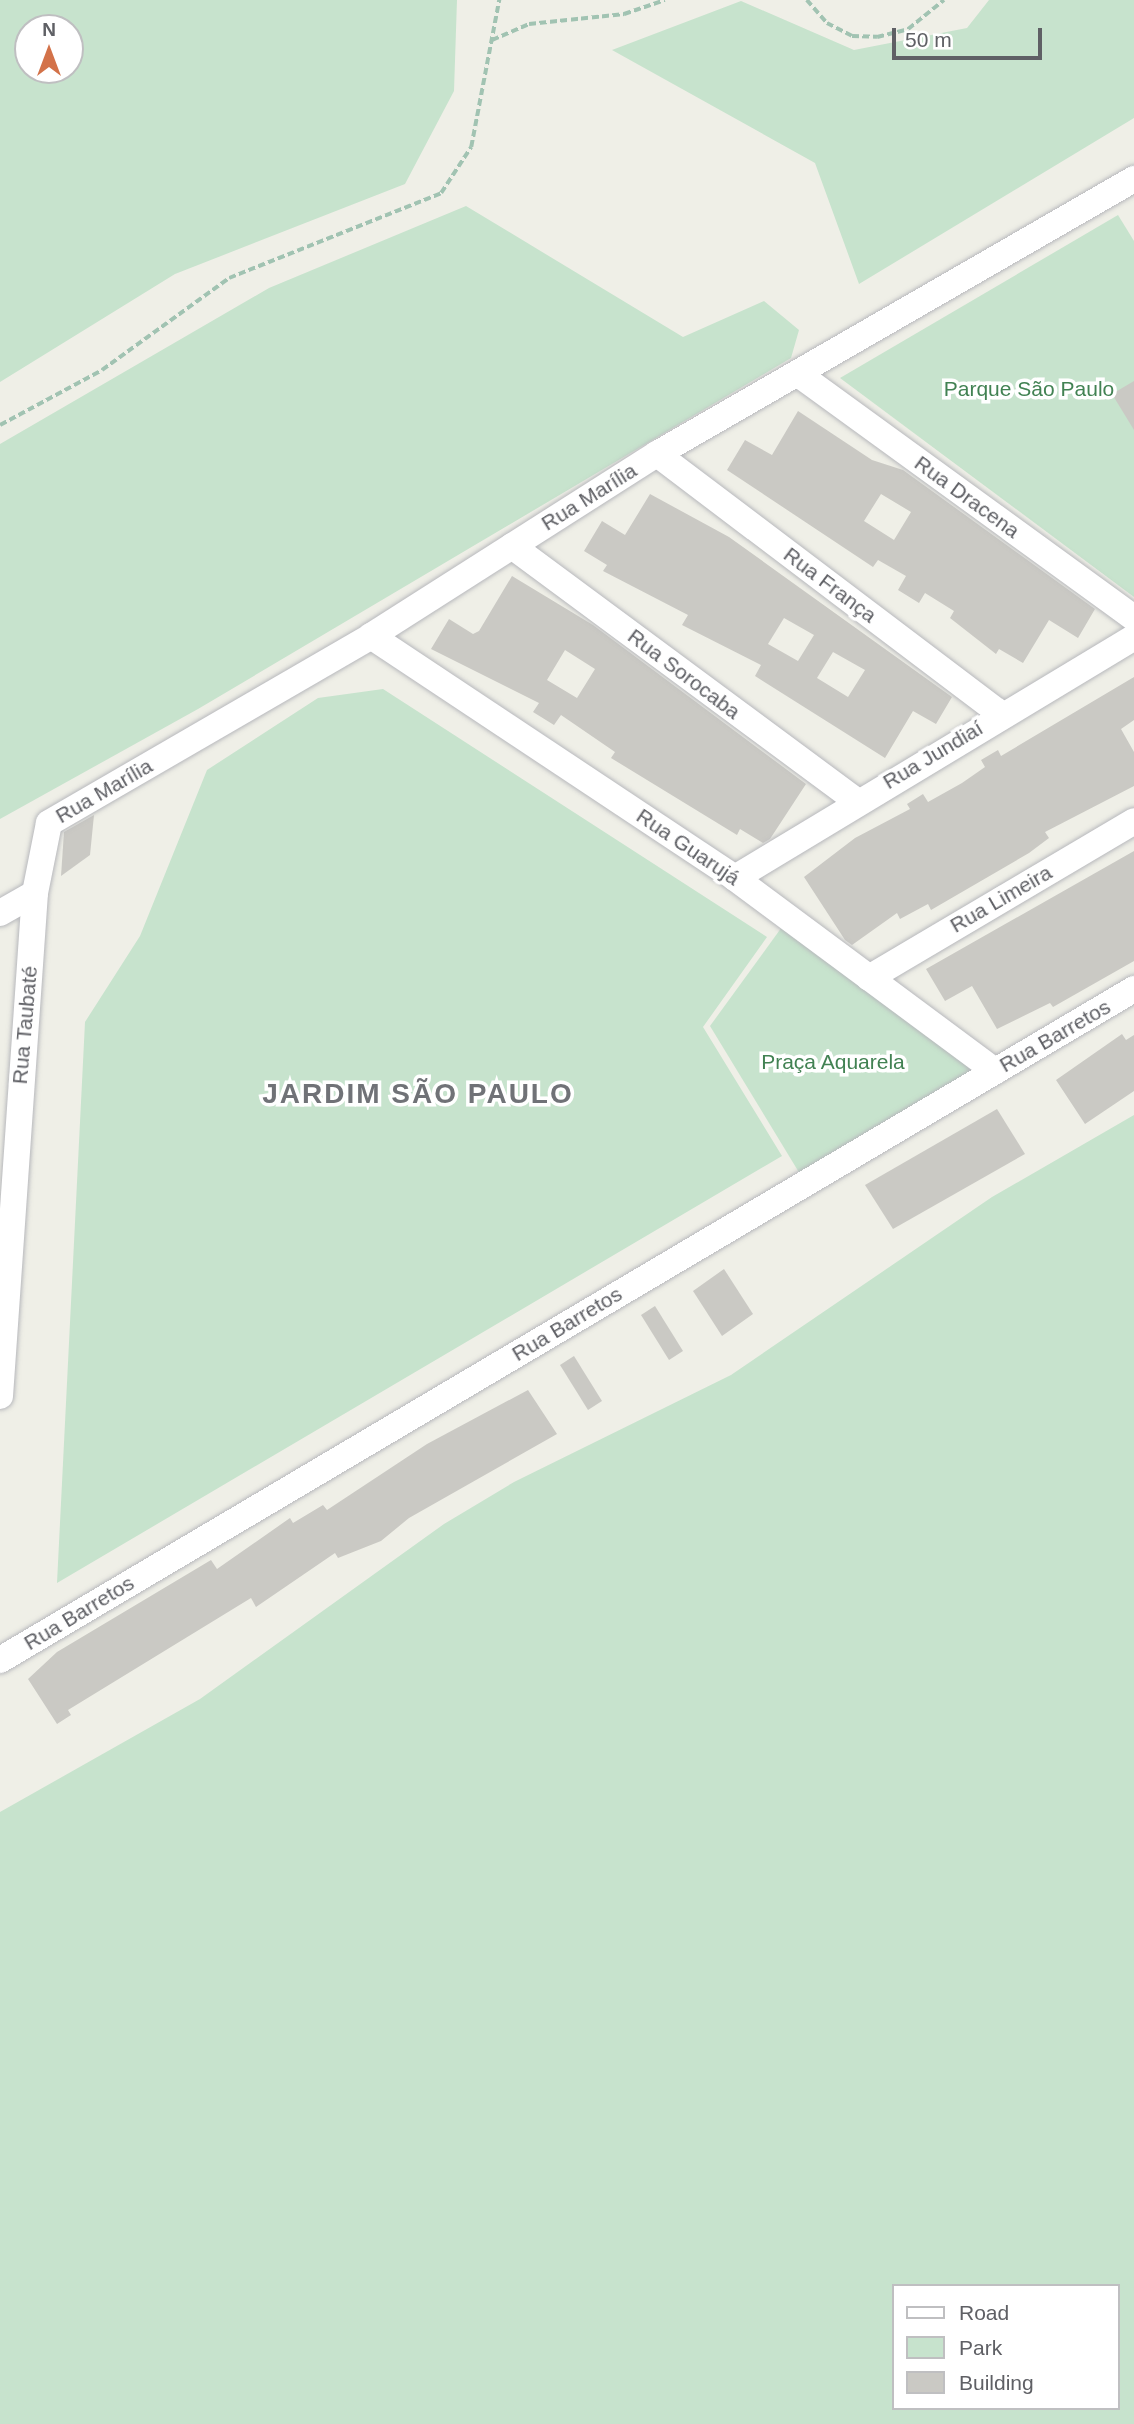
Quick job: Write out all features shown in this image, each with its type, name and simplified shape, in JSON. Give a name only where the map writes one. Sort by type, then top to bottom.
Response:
[{"type":"street","name":"Rua Marília","points":[[49,823],[371,636],[657,454],[801,376],[1130,189]]},
{"type":"street","name":"Rua Dracena","points":[[801,376],[1134,618]]},
{"type":"street","name":"Rua França","points":[[657,454],[1002,715]]},
{"type":"street","name":"Rua Sorocaba","points":[[512,546],[856,801]]},
{"type":"street","name":"Rua Guarujá","points":[[371,636],[735,878],[995,1071]]},
{"type":"street","name":"Rua Jundiaí","points":[[735,878],[856,801],[1134,637]]},
{"type":"street","name":"Rua Limeira","points":[[869,978],[1134,821]]},
{"type":"street","name":"Rua Taubaté","points":[[0,1395],[10,1093],[35,893],[49,823]]},
{"type":"street","points":[[0,913],[35,893]]},
{"type":"street","name":"Rua Barretos","points":[[0,1660],[1134,989]]},
{"type":"path","points":[[0,425],[102,370],[229,278],[441,193],[471,147],[499,0]]},
{"type":"path","points":[[492,40],[529,24],[624,14],[665,0]]},
{"type":"path","points":[[807,0],[827,23],[852,36],[877,37],[908,29],[944,0]]},
{"type":"green space","points":[[0,0],[457,0],[454,91],[405,184],[175,274],[0,382]]},
{"type":"green space","points":[[989,0],[1134,0],[1134,118],[859,284],[815,163],[612,50],[741,1],[854,50],[967,28]]},
{"type":"green space","points":[[466,206],[683,337],[764,301],[799,330],[791,358],[198,709],[0,819],[0,444],[269,288]]},
{"type":"green space","name":"Parque São Paulo","points":[[1118,215],[1134,241],[1134,597],[840,378]]},
{"type":"green space","points":[[383,689],[767,937],[703,1027],[782,1156],[57,1583],[85,1022],[140,936],[207,770],[318,698]]},
{"type":"green space","name":"Praça Aquarela","points":[[787,920],[990,1070],[803,1179],[710,1026]]},
{"type":"green space","points":[[1134,1115],[1134,2424],[0,2424],[0,1812],[200,1699],[444,1524],[514,1482],[731,1375],[992,1197]]},
{"type":"building","points":[[1134,381],[1134,430],[1112,394]]},
{"type":"building","points":[[798,411],[872,460],[903,470],[1095,609],[1078,638],[1049,620],[1023,663],[999,649],[996,654],[950,618],[954,611],[925,593],[919,603],[898,590],[906,576],[878,560],[873,567],[727,470],[745,440],[772,455]],"holes":[[[881,494],[911,512],[894,540],[864,521]]]},
{"type":"building","points":[[650,494],[729,537],[952,697],[936,724],[913,711],[885,758],[755,676],[761,665],[682,625],[688,615],[603,571],[607,565],[584,551],[602,521],[625,535]],"holes":[[[784,618],[814,635],[798,661],[768,644]],[[833,652],[865,670],[848,697],[817,678]]]},
{"type":"building","points":[[512,576],[593,625],[806,784],[770,839],[763,843],[740,829],[737,835],[611,758],[615,752],[561,715],[554,725],[533,712],[539,703],[431,649],[449,619],[473,634],[479,631]],"holes":[[[565,650],[595,669],[577,698],[547,680]]]},
{"type":"building","points":[[1134,677],[1134,720],[1121,729],[1134,752],[1134,786],[1045,832],[1049,838],[1029,853],[931,910],[928,904],[900,919],[897,913],[852,945],[845,940],[804,877],[855,838],[910,809],[907,804],[923,794],[928,802],[985,767],[981,760],[998,750],[1001,756]]},
{"type":"building","points":[[94,815],[90,855],[61,876],[64,832]]},
{"type":"building","points":[[1134,851],[1134,961],[1053,1007],[1050,1003],[997,1029],[972,986],[945,1001],[926,969]]},
{"type":"building","points":[[1122,1034],[1126,1040],[1134,1035],[1134,1091],[1085,1124],[1056,1080]]},
{"type":"building","points":[[997,1109],[1025,1154],[893,1229],[865,1185]]},
{"type":"building","points":[[724,1269],[753,1314],[722,1336],[693,1291]]},
{"type":"building","points":[[655,1306],[683,1351],[669,1360],[641,1315]]},
{"type":"building","points":[[574,1356],[602,1401],[588,1410],[560,1365]]},
{"type":"building","points":[[528,1390],[557,1434],[409,1518],[381,1541],[338,1558],[335,1553],[256,1607],[251,1598],[68,1710],[71,1715],[57,1724],[28,1679],[57,1652],[211,1560],[217,1569],[290,1518],[293,1523],[323,1505],[327,1510],[427,1444]]},
{"type":"district","name":"JARDIM SÃO PAULO","points":[[418,1094]]}]
